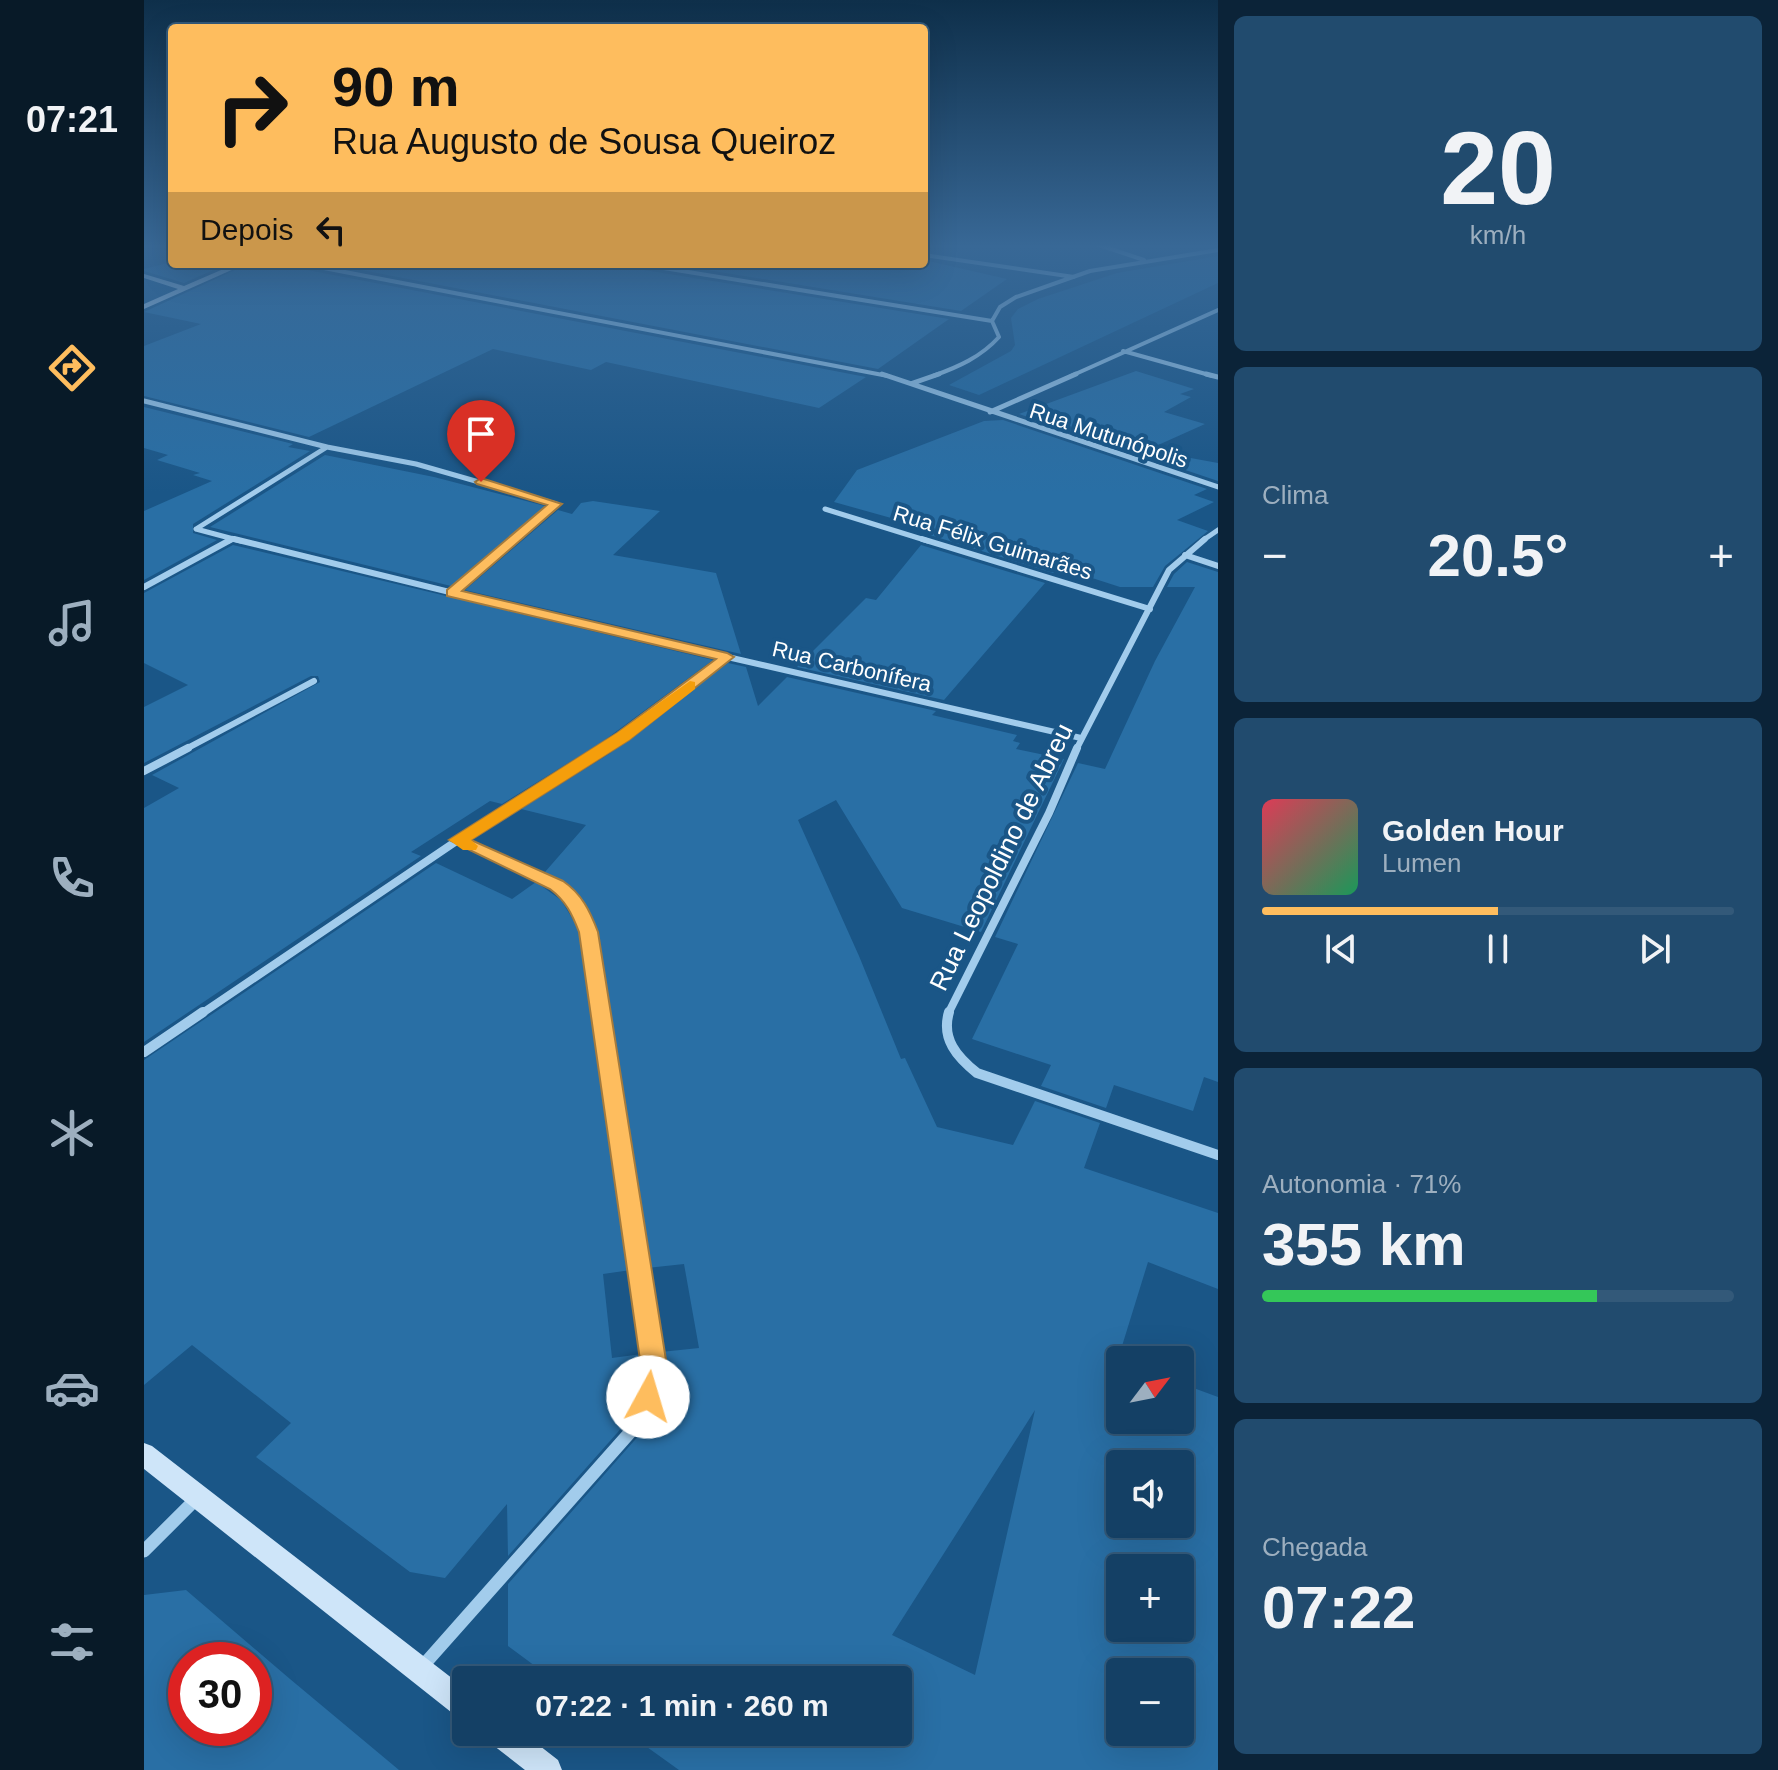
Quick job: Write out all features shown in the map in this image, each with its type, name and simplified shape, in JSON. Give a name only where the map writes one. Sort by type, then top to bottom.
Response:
[{"type":"main road","points":[[144,1454],[452,1695]]},
{"type":"main road","points":[[517,1746],[548,1770]]},
{"type":"street","name":"Rua Mutunópolis","points":[[634,327],[880,373],[1218,487]]},
{"type":"street","points":[[913,383],[975,358],[999,337],[996,327]]},
{"type":"street","points":[[990,412],[1180,327]]},
{"type":"street","points":[[1123,351],[1218,377]]},
{"type":"street","points":[[144,401],[327,447],[416,464],[556,504],[452,593]]},
{"type":"street","name":"Rua Carbonífera","points":[[327,447],[196,529],[452,593],[1081,738]]},
{"type":"street","name":"Rua Félix Guimarães","points":[[825,509],[1150,609]]},
{"type":"street","name":"Rua Leopoldino de Abreu","points":[[1218,530],[1169,570],[1081,738],[1049,813],[947,1015],[946,1035],[957,1057],[977,1073],[1218,1155]]},
{"type":"street","points":[[144,587],[232,539]]},
{"type":"street","points":[[1185,555],[1218,566]]},
{"type":"street","points":[[144,1052],[458,840],[623,736],[727,657]]},
{"type":"street","points":[[144,771],[314,681]]},
{"type":"street","points":[[420,1670],[633,1429],[648,1397],[653,1360],[588,932],[580,910],[568,893],[556,885],[458,840]]},
{"type":"street","points":[[144,1551],[198,1496]]},
{"type":"shaded area","points":[[1012,327],[1125,327],[979,395],[949,385],[1011,351],[1015,345]]},
{"type":"building","points":[[194,327],[603,327],[866,377],[819,408],[606,362],[591,370],[493,349],[309,437],[144,396],[144,346]]},
{"type":"building","points":[[657,327],[938,327],[878,369]]},
{"type":"building","points":[[1136,371],[1194,389],[1180,394],[1191,397],[1164,412],[1205,424],[1147,450],[1218,463],[1218,481],[1019,414]]},
{"type":"building","points":[[144,407],[293,444],[288,447],[310,451],[193,524],[193,533],[217,540],[144,580],[144,511],[212,481],[193,475],[200,473],[157,460],[168,455],[144,448]]},
{"type":"building","points":[[1003,420],[1207,489],[1194,495],[1214,502],[1177,520],[1208,531],[1165,566],[1153,587],[1120,587],[1058,567],[1053,573],[930,535],[934,530],[834,502],[857,470],[984,421]]},
{"type":"building","points":[[325,455],[434,477],[545,506],[451,586],[210,527]]},
{"type":"building","points":[[593,501],[660,511],[613,555],[716,573],[741,654],[465,590],[558,510],[572,514],[581,503]]},
{"type":"building","points":[[233,545],[713,660],[602,742],[502,804],[490,801],[411,852],[421,856],[144,1042],[144,808],[179,788],[152,775],[320,682],[318,676],[311,676],[144,763],[144,707],[188,685],[144,663],[144,593]]},
{"type":"building","points":[[921,545],[1045,583],[944,700],[797,667],[866,598],[876,600]]},
{"type":"building","points":[[1187,562],[1218,572],[1218,1082],[1204,1077],[1193,1111],[1114,1085],[1106,1108],[1041,1086],[1051,1065],[972,1039],[1018,944],[995,937],[1078,763],[1105,769],[1155,661],[1195,587],[1167,587],[1174,574]]},
{"type":"building","points":[[728,663],[746,667],[758,706],[787,677],[936,711],[932,715],[1017,735],[1013,741],[1020,743],[1016,749],[1064,759],[981,932],[902,908],[836,800],[798,820],[901,1059],[905,1058],[937,1127],[1013,1145],[1035,1101],[1100,1123],[1084,1168],[1218,1213],[1218,1289],[1148,1262],[1122,1346],[1106,1346],[1106,1434],[1194,1434],[1194,1388],[1218,1397],[1218,1770],[679,1770],[646,1746],[912,1746],[912,1666],[535,1666],[508,1646],[508,1584],[641,1433],[658,1391],[661,1352],[699,1348],[684,1264],[647,1268],[594,926],[571,891],[545,872],[586,825],[521,809],[609,754]],"holes":[[[1035,1410],[975,1675],[892,1635]]]},
{"type":"building","points":[[436,863],[512,899],[536,882],[561,900],[580,931],[631,1270],[603,1274],[612,1358],[642,1354],[643,1358],[640,1387],[625,1424],[508,1556],[507,1504],[445,1578],[410,1572],[256,1457],[291,1423],[192,1345],[144,1385],[144,1060]]},
{"type":"building","points":[[186,1590],[247,1642],[168,1642],[168,1746],[272,1746],[272,1664],[399,1770],[144,1770],[144,1595]]},
{"type":"slow traffic","points":[[470,846],[458,840],[623,736],[690,685]]},
{"type":"route","points":[[481,482],[556,504],[452,593],[727,657],[623,736],[458,840],[568,893],[580,910],[588,932],[653,1360],[648,1397]]}]
